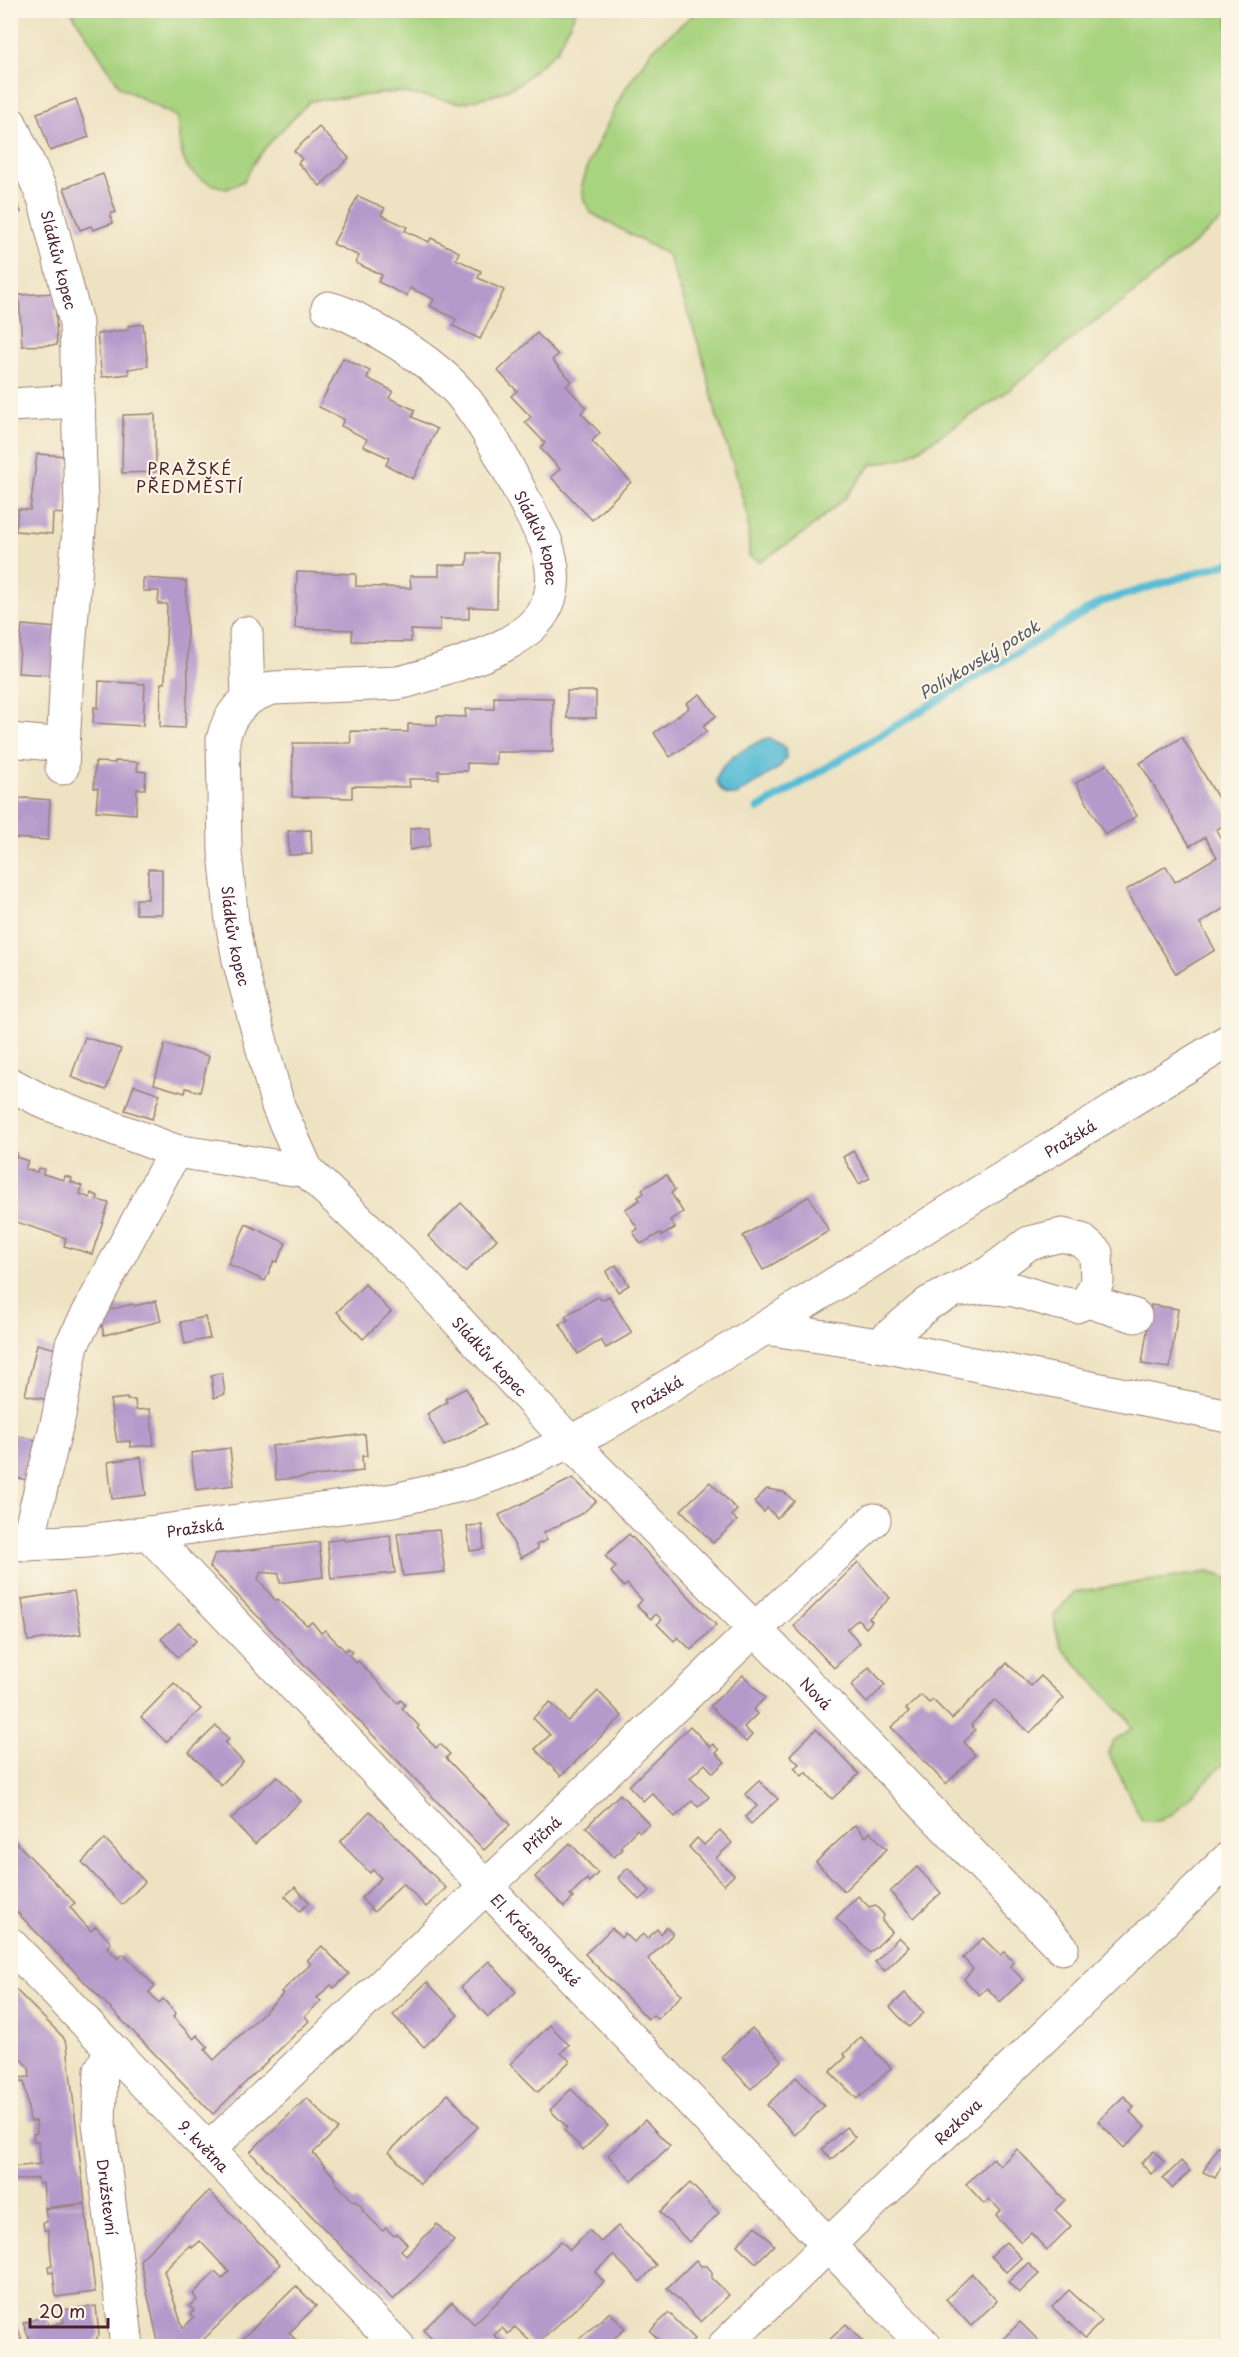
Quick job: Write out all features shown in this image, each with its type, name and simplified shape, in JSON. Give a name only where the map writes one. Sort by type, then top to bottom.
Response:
[{"type":"street","name":"Sládkův kopec","points":[[10,123],[44,198],[76,323],[81,506],[67,671],[63,757],[10,740]]},
{"type":"street","name":"Sládkův kopec","points":[[328,308],[356,318],[411,352],[444,378],[471,407],[484,426],[545,540],[553,573],[553,589],[541,615],[526,631],[512,642],[486,655],[417,679],[397,683],[273,688],[248,699],[230,717],[223,740],[225,852],[232,922],[249,1005],[278,1106],[307,1172],[414,1273],[570,1442]]},
{"type":"street","points":[[10,405],[78,401]]},
{"type":"street","points":[[246,633],[248,699]]},
{"type":"street","name":"Pražská","points":[[19,1544],[88,1541],[394,1500],[470,1484],[597,1429],[765,1328],[974,1196],[1228,1041]]},
{"type":"street","points":[[10,1084],[46,1103],[175,1151],[307,1172]]},
{"type":"street","points":[[19,1544],[59,1415],[72,1344],[175,1151]]},
{"type":"street","points":[[879,1345],[929,1302],[956,1291],[989,1273],[1029,1243],[1062,1234],[1082,1240],[1096,1253],[1097,1282],[1088,1301]]},
{"type":"street","points":[[956,1291],[987,1287],[1015,1290],[1076,1306],[1088,1301],[1135,1316]]},
{"type":"street","points":[[765,1328],[879,1345],[1228,1416]]},
{"type":"street","name":"Nová","points":[[570,1442],[755,1629],[1062,1948]]},
{"type":"street","name":"Příčná","points":[[207,2150],[755,1629],[874,1520]]},
{"type":"street","name":"El. Krásnohorské","points":[[148,1533],[925,2346]]},
{"type":"street","name":"Rezkova","points":[[724,2346],[1228,1859]]},
{"type":"street","name":"9. května","points":[[10,1944],[398,2346]]},
{"type":"street","name":"Družstevní","points":[[111,2050],[101,2070],[99,2123],[127,2346]]},
{"type":"green space","points":[[71,11],[576,11],[557,50],[520,83],[498,94],[462,103],[397,92],[310,101],[270,142],[253,164],[244,181],[227,189],[212,184],[192,172],[182,156],[177,117],[120,87]]},
{"type":"green space","points":[[697,11],[1228,11],[1228,215],[1123,302],[1092,323],[1004,394],[907,457],[871,465],[845,498],[807,531],[760,562],[749,556],[748,519],[717,417],[702,354],[668,255],[591,213],[584,200],[582,185],[589,162],[623,92],[653,49]]},
{"type":"green space","points":[[1209,1572],[1228,1578],[1228,1759],[1174,1813],[1159,1821],[1142,1821],[1108,1752],[1113,1742],[1132,1728],[1129,1721],[1061,1647],[1054,1615],[1074,1592]]},
{"type":"water","points":[[764,739],[771,739],[785,747],[786,758],[779,768],[737,795],[724,792],[716,780],[724,766],[736,755]]},
{"type":"building","points":[[76,99],[89,137],[50,151],[37,113]]},
{"type":"building","points":[[319,127],[349,158],[320,186],[298,163],[302,159],[294,151]]},
{"type":"building","points":[[103,174],[116,212],[110,214],[113,223],[93,230],[91,226],[80,230],[64,188]]},
{"type":"building","points":[[10,185],[21,212],[10,216]]},
{"type":"building","points":[[358,196],[385,208],[381,215],[407,227],[405,231],[429,242],[431,238],[459,252],[456,259],[481,271],[478,278],[504,290],[480,339],[453,326],[456,319],[430,306],[434,299],[410,288],[407,296],[378,282],[382,275],[356,263],[359,256],[333,244]]},
{"type":"building","points":[[55,293],[57,345],[22,346],[19,295]]},
{"type":"building","points":[[143,324],[148,366],[128,369],[129,374],[102,377],[97,334],[128,330],[128,326]]},
{"type":"building","points":[[537,333],[558,355],[552,360],[572,381],[566,386],[586,407],[581,413],[600,433],[592,441],[631,482],[592,520],[551,477],[560,469],[540,448],[545,443],[525,422],[531,417],[511,396],[517,391],[498,371]]},
{"type":"building","points":[[343,358],[370,371],[367,378],[393,391],[389,398],[415,410],[412,417],[437,429],[413,479],[386,465],[389,458],[363,446],[367,439],[341,426],[344,419],[319,407]]},
{"type":"building","points":[[155,414],[156,472],[122,473],[123,415]]},
{"type":"building","points":[[37,454],[68,456],[64,514],[53,513],[52,534],[16,531],[18,509],[30,510]]},
{"type":"building","points":[[468,553],[498,553],[497,608],[469,607],[469,619],[440,619],[440,631],[411,630],[411,642],[352,641],[352,630],[295,628],[297,572],[356,574],[356,586],[411,588],[410,576],[439,576],[439,565],[467,565]]},
{"type":"building","points":[[143,578],[186,581],[188,685],[185,728],[160,727],[161,683],[165,683],[167,604],[158,604],[159,591],[143,591]]},
{"type":"building","points":[[22,625],[57,628],[54,675],[18,673]]},
{"type":"building","points":[[99,681],[145,684],[143,726],[93,723],[94,707],[98,708]]},
{"type":"building","points":[[567,691],[596,691],[596,718],[567,718]]},
{"type":"building","points":[[700,694],[716,716],[703,726],[707,731],[670,757],[654,733],[689,708],[686,703]]},
{"type":"building","points":[[494,697],[553,698],[553,752],[496,752],[496,764],[467,763],[467,771],[438,771],[439,779],[409,779],[410,787],[352,786],[352,798],[292,797],[293,743],[351,743],[350,731],[408,732],[408,724],[437,725],[437,716],[466,717],[465,709],[494,709]]},
{"type":"building","points":[[1182,737],[1228,815],[1228,822],[1216,830],[1228,850],[1228,906],[1200,923],[1215,950],[1176,974],[1126,890],[1166,866],[1175,882],[1217,857],[1205,837],[1190,846],[1140,763]]},
{"type":"building","points":[[115,761],[138,762],[137,771],[146,772],[145,789],[137,789],[136,814],[96,811],[98,788],[94,788],[95,762],[115,763]]},
{"type":"building","points":[[1107,764],[1137,816],[1105,835],[1076,783]]},
{"type":"building","points":[[12,799],[50,800],[48,840],[10,838]]},
{"type":"building","points":[[429,827],[430,846],[410,850],[410,828]]},
{"type":"building","points":[[311,830],[312,854],[289,855],[288,831]]},
{"type":"building","points":[[148,869],[162,869],[162,914],[136,914],[136,899],[148,899]]},
{"type":"building","points":[[85,1037],[121,1049],[106,1090],[71,1077]]},
{"type":"building","points":[[165,1044],[209,1056],[200,1092],[186,1088],[185,1093],[154,1084]]},
{"type":"building","points":[[134,1085],[160,1094],[152,1119],[125,1110]]},
{"type":"building","points":[[10,1151],[17,1153],[16,1157],[28,1161],[25,1169],[37,1172],[38,1168],[44,1169],[43,1174],[64,1180],[65,1176],[72,1178],[71,1182],[82,1186],[80,1194],[90,1198],[91,1193],[98,1196],[97,1200],[109,1203],[92,1254],[64,1246],[66,1238],[10,1220]]},
{"type":"building","points":[[853,1151],[870,1178],[859,1184],[843,1157]]},
{"type":"building","points":[[666,1175],[675,1190],[671,1193],[683,1212],[670,1220],[675,1228],[662,1236],[660,1233],[641,1244],[633,1232],[638,1229],[625,1209],[640,1200],[638,1197],[644,1193],[642,1189]]},
{"type":"building","points":[[809,1196],[829,1231],[763,1270],[743,1236]]},
{"type":"building","points":[[461,1203],[497,1239],[465,1272],[428,1236]]},
{"type":"building","points":[[246,1224],[286,1243],[265,1281],[228,1264]]},
{"type":"building","points":[[616,1265],[629,1285],[618,1292],[606,1272]]},
{"type":"building","points":[[365,1284],[391,1312],[363,1339],[337,1312]]},
{"type":"building","points":[[599,1296],[601,1300],[609,1296],[632,1333],[606,1348],[601,1340],[578,1354],[560,1324],[568,1320],[565,1316]]},
{"type":"building","points":[[156,1301],[161,1321],[104,1335],[99,1312]]},
{"type":"building","points":[[1151,1305],[1178,1309],[1170,1368],[1142,1364]]},
{"type":"building","points":[[205,1317],[210,1338],[185,1344],[181,1322]]},
{"type":"building","points":[[37,1344],[60,1350],[48,1400],[25,1395]]},
{"type":"building","points":[[222,1373],[225,1394],[214,1398],[211,1375]]},
{"type":"building","points":[[466,1388],[486,1424],[444,1446],[427,1414],[447,1402],[445,1399]]},
{"type":"building","points":[[127,1398],[127,1400],[135,1400],[136,1410],[150,1409],[154,1445],[130,1447],[130,1441],[117,1442],[110,1400]]},
{"type":"building","points":[[10,1434],[40,1441],[30,1481],[10,1476]]},
{"type":"building","points":[[365,1434],[367,1456],[362,1456],[363,1471],[276,1480],[272,1446]]},
{"type":"building","points":[[230,1448],[234,1485],[196,1490],[191,1453]]},
{"type":"building","points":[[141,1457],[146,1495],[112,1499],[108,1462]]},
{"type":"building","points":[[573,1478],[596,1501],[583,1513],[543,1533],[547,1540],[536,1545],[538,1549],[521,1558],[499,1515]]},
{"type":"building","points":[[710,1482],[737,1510],[732,1515],[737,1521],[713,1543],[681,1510]]},
{"type":"building","points":[[767,1489],[784,1492],[794,1501],[777,1518],[767,1508],[764,1512],[754,1502]]},
{"type":"building","points":[[482,1525],[484,1549],[470,1551],[467,1526]]},
{"type":"building","points":[[439,1530],[445,1572],[403,1576],[397,1534]]},
{"type":"building","points":[[629,1534],[716,1625],[691,1650],[678,1637],[674,1641],[657,1624],[662,1620],[656,1614],[651,1619],[637,1606],[642,1600],[627,1584],[624,1587],[611,1572],[616,1567],[605,1556]]},
{"type":"building","points":[[390,1535],[395,1573],[331,1579],[327,1541]]},
{"type":"building","points":[[319,1542],[323,1577],[280,1583],[279,1574],[261,1572],[258,1579],[276,1601],[278,1599],[307,1625],[312,1622],[321,1633],[325,1630],[345,1651],[348,1648],[352,1652],[349,1655],[356,1663],[358,1661],[398,1703],[401,1700],[405,1705],[402,1708],[419,1726],[417,1728],[436,1748],[440,1744],[450,1754],[446,1758],[510,1825],[484,1850],[210,1567],[215,1554]]},
{"type":"building","points":[[858,1562],[890,1598],[869,1618],[872,1621],[866,1628],[858,1619],[847,1629],[860,1643],[834,1668],[794,1626]]},
{"type":"building","points":[[74,1591],[81,1634],[28,1641],[22,1599]]},
{"type":"building","points":[[179,1623],[196,1641],[178,1657],[161,1639]]},
{"type":"building","points":[[1007,1663],[1031,1686],[1041,1676],[1064,1698],[1030,1733],[995,1700],[971,1725],[975,1730],[964,1742],[975,1755],[946,1784],[891,1727],[909,1712],[906,1709],[921,1695],[929,1703],[933,1700],[952,1719]]},
{"type":"building","points":[[869,1667],[885,1685],[867,1703],[851,1686]]},
{"type":"building","points":[[743,1675],[765,1698],[753,1710],[757,1714],[744,1727],[752,1735],[746,1742],[710,1706]]},
{"type":"building","points":[[174,1683],[201,1709],[166,1742],[141,1717]]},
{"type":"building","points":[[598,1691],[622,1716],[561,1776],[535,1749],[550,1735],[533,1718],[550,1702],[568,1721]]},
{"type":"building","points":[[216,1726],[229,1739],[225,1743],[243,1762],[221,1785],[189,1752]]},
{"type":"building","points":[[690,1726],[710,1747],[713,1744],[719,1750],[716,1753],[725,1762],[713,1773],[705,1764],[690,1778],[709,1797],[698,1807],[692,1801],[675,1817],[652,1793],[643,1801],[629,1786]]},
{"type":"building","points":[[816,1729],[859,1774],[832,1799],[806,1772],[802,1776],[794,1768],[799,1764],[790,1755]]},
{"type":"building","points":[[277,1776],[301,1801],[255,1844],[231,1819]]},
{"type":"building","points":[[759,1781],[778,1799],[751,1824],[745,1817],[757,1806],[745,1794]]},
{"type":"building","points":[[620,1794],[649,1824],[640,1832],[637,1829],[620,1847],[623,1849],[614,1857],[586,1827]]},
{"type":"building","points":[[370,1811],[446,1888],[426,1907],[403,1883],[374,1912],[361,1898],[381,1878],[373,1870],[370,1873],[340,1842]]},
{"type":"building","points":[[855,1825],[866,1837],[870,1832],[887,1849],[844,1891],[816,1862]]},
{"type":"building","points":[[720,1830],[732,1843],[716,1858],[734,1875],[724,1885],[689,1847],[697,1838],[704,1845]]},
{"type":"building","points":[[10,1836],[75,1903],[70,1907],[91,1931],[96,1926],[111,1943],[107,1947],[118,1959],[123,1954],[155,1986],[149,1992],[159,2003],[163,1999],[176,2013],[173,2017],[194,2039],[197,2035],[208,2047],[205,2050],[214,2060],[283,1994],[281,1992],[311,1964],[307,1960],[322,1946],[349,1974],[334,1988],[331,1985],[317,1998],[321,2001],[305,2016],[309,2021],[213,2114],[10,1905]]},
{"type":"building","points":[[105,1839],[145,1882],[122,1905],[82,1862]]},
{"type":"building","points":[[570,1843],[598,1873],[589,1882],[587,1879],[570,1895],[573,1898],[564,1907],[535,1877]]},
{"type":"building","points":[[917,1867],[941,1893],[914,1918],[890,1892]]},
{"type":"building","points":[[628,1868],[650,1891],[640,1900],[618,1878]]},
{"type":"building","points":[[295,1887],[309,1902],[300,1911],[285,1896]]},
{"type":"building","points":[[858,1896],[869,1907],[875,1905],[884,1915],[882,1921],[892,1932],[870,1953],[836,1918]]},
{"type":"building","points":[[666,1927],[673,1934],[648,1959],[682,1995],[657,2019],[653,2015],[648,2019],[585,1954],[612,1928],[621,1938],[625,1933],[634,1942],[643,1934],[647,1939],[657,1929],[661,1934]]},
{"type":"building","points":[[899,1937],[909,1947],[885,1971],[875,1962]]},
{"type":"building","points":[[983,1938],[1000,1955],[1004,1952],[1014,1962],[1010,1966],[1023,1980],[1000,2002],[987,1988],[979,1995],[964,1979],[973,1969],[963,1958]]},
{"type":"building","points":[[489,1961],[516,1992],[488,2017],[461,1987]]},
{"type":"building","points":[[427,1982],[458,2015],[424,2047],[393,2015]]},
{"type":"building","points":[[10,1984],[63,2037],[67,2045],[85,2203],[45,2208],[43,2183],[39,2184],[38,2178],[10,2181],[10,2167],[41,2164],[38,2141],[34,2141],[33,2134],[37,2133],[36,2121],[30,2121],[24,2081],[19,2082],[17,2078],[30,2077],[29,2068],[10,2047]]},
{"type":"building","points":[[905,1993],[924,2013],[909,2027],[890,2007]]},
{"type":"building","points":[[550,2025],[569,2045],[561,2053],[570,2061],[538,2092],[510,2064]]},
{"type":"building","points":[[752,2028],[782,2060],[751,2089],[721,2057]]},
{"type":"building","points":[[861,2037],[891,2068],[857,2099],[830,2072],[846,2057],[844,2054]]},
{"type":"building","points":[[796,2077],[824,2106],[795,2135],[767,2105]]},
{"type":"building","points":[[571,2089],[608,2126],[583,2150],[564,2130],[567,2127],[550,2110]]},
{"type":"building","points":[[448,2094],[478,2127],[420,2184],[389,2152]]},
{"type":"building","points":[[1124,2096],[1134,2107],[1130,2112],[1145,2127],[1124,2148],[1098,2121]]},
{"type":"building","points":[[307,2098],[338,2129],[313,2153],[336,2179],[335,2182],[363,2208],[362,2210],[383,2231],[386,2228],[394,2236],[397,2234],[407,2244],[401,2250],[406,2256],[437,2224],[454,2241],[393,2300],[250,2152]]},
{"type":"building","points":[[645,2120],[670,2146],[632,2181],[608,2155]]},
{"type":"building","points":[[846,2127],[855,2137],[831,2160],[822,2149]]},
{"type":"building","points":[[1218,2146],[1227,2156],[1215,2178],[1203,2172]]},
{"type":"building","points":[[1017,2149],[1065,2200],[1055,2210],[1071,2226],[1047,2250],[1031,2233],[1021,2242],[996,2216],[1001,2211],[989,2199],[984,2204],[966,2184],[993,2158],[1000,2166]]},
{"type":"building","points":[[1154,2151],[1164,2162],[1151,2174],[1141,2163]]},
{"type":"building","points":[[1181,2161],[1190,2171],[1172,2188],[1163,2179]]},
{"type":"building","points":[[690,2183],[719,2213],[689,2242],[660,2212]]},
{"type":"building","points":[[209,2191],[280,2264],[197,2346],[159,2346],[140,2260]],"holes":[[[200,2241],[229,2272],[222,2279],[215,2272],[193,2294],[197,2300],[190,2306],[194,2311],[191,2314],[194,2317],[183,2328],[164,2271],[190,2245],[192,2248]]]},
{"type":"building","points":[[85,2204],[95,2292],[56,2297],[53,2272],[49,2273],[48,2266],[52,2265],[48,2230],[44,2230],[43,2223],[47,2222],[45,2209]]},
{"type":"building","points":[[618,2226],[656,2265],[640,2282],[613,2255],[595,2272],[604,2282],[535,2346],[515,2327],[508,2334],[502,2328],[494,2335],[506,2346],[439,2346],[423,2330],[452,2302],[474,2324],[561,2241],[570,2250],[589,2230],[601,2242]]},
{"type":"building","points":[[756,2226],[774,2245],[756,2263],[737,2245]]},
{"type":"building","points":[[1006,2242],[1021,2258],[1006,2272],[991,2256]]},
{"type":"building","points":[[696,2260],[701,2266],[707,2266],[712,2272],[712,2278],[729,2295],[701,2322],[667,2288]]},
{"type":"building","points":[[1028,2263],[1039,2274],[1019,2293],[1008,2282]]},
{"type":"building","points":[[972,2274],[997,2301],[971,2326],[946,2299]]},
{"type":"building","points":[[296,2286],[316,2306],[289,2333],[302,2346],[235,2346]]},
{"type":"building","points":[[1069,2290],[1102,2321],[1085,2338],[1052,2307]]},
{"type":"building","points":[[96,2306],[99,2335],[95,2341],[80,2346],[32,2346],[23,2323],[46,2316],[49,2326],[64,2322],[61,2310]]},
{"type":"building","points":[[610,2312],[625,2329],[605,2346],[571,2346]]},
{"type":"building","points":[[669,2313],[695,2339],[686,2346],[657,2346],[654,2343],[658,2339],[650,2331]]},
{"type":"building","points":[[1020,2322],[1044,2346],[996,2346]]},
{"type":"building","points":[[846,2324],[867,2346],[823,2346]]},
{"type":"building","points":[[17,2326],[24,2346],[10,2346],[10,2328]]},
{"type":"waterway","name":"Polívkovský potok","points":[[758,809],[1101,602],[1228,563]]},
{"type":"district","name":"PRAŽSKÉ PŘEDMĚSTÍ","points":[[190,477]]}]
